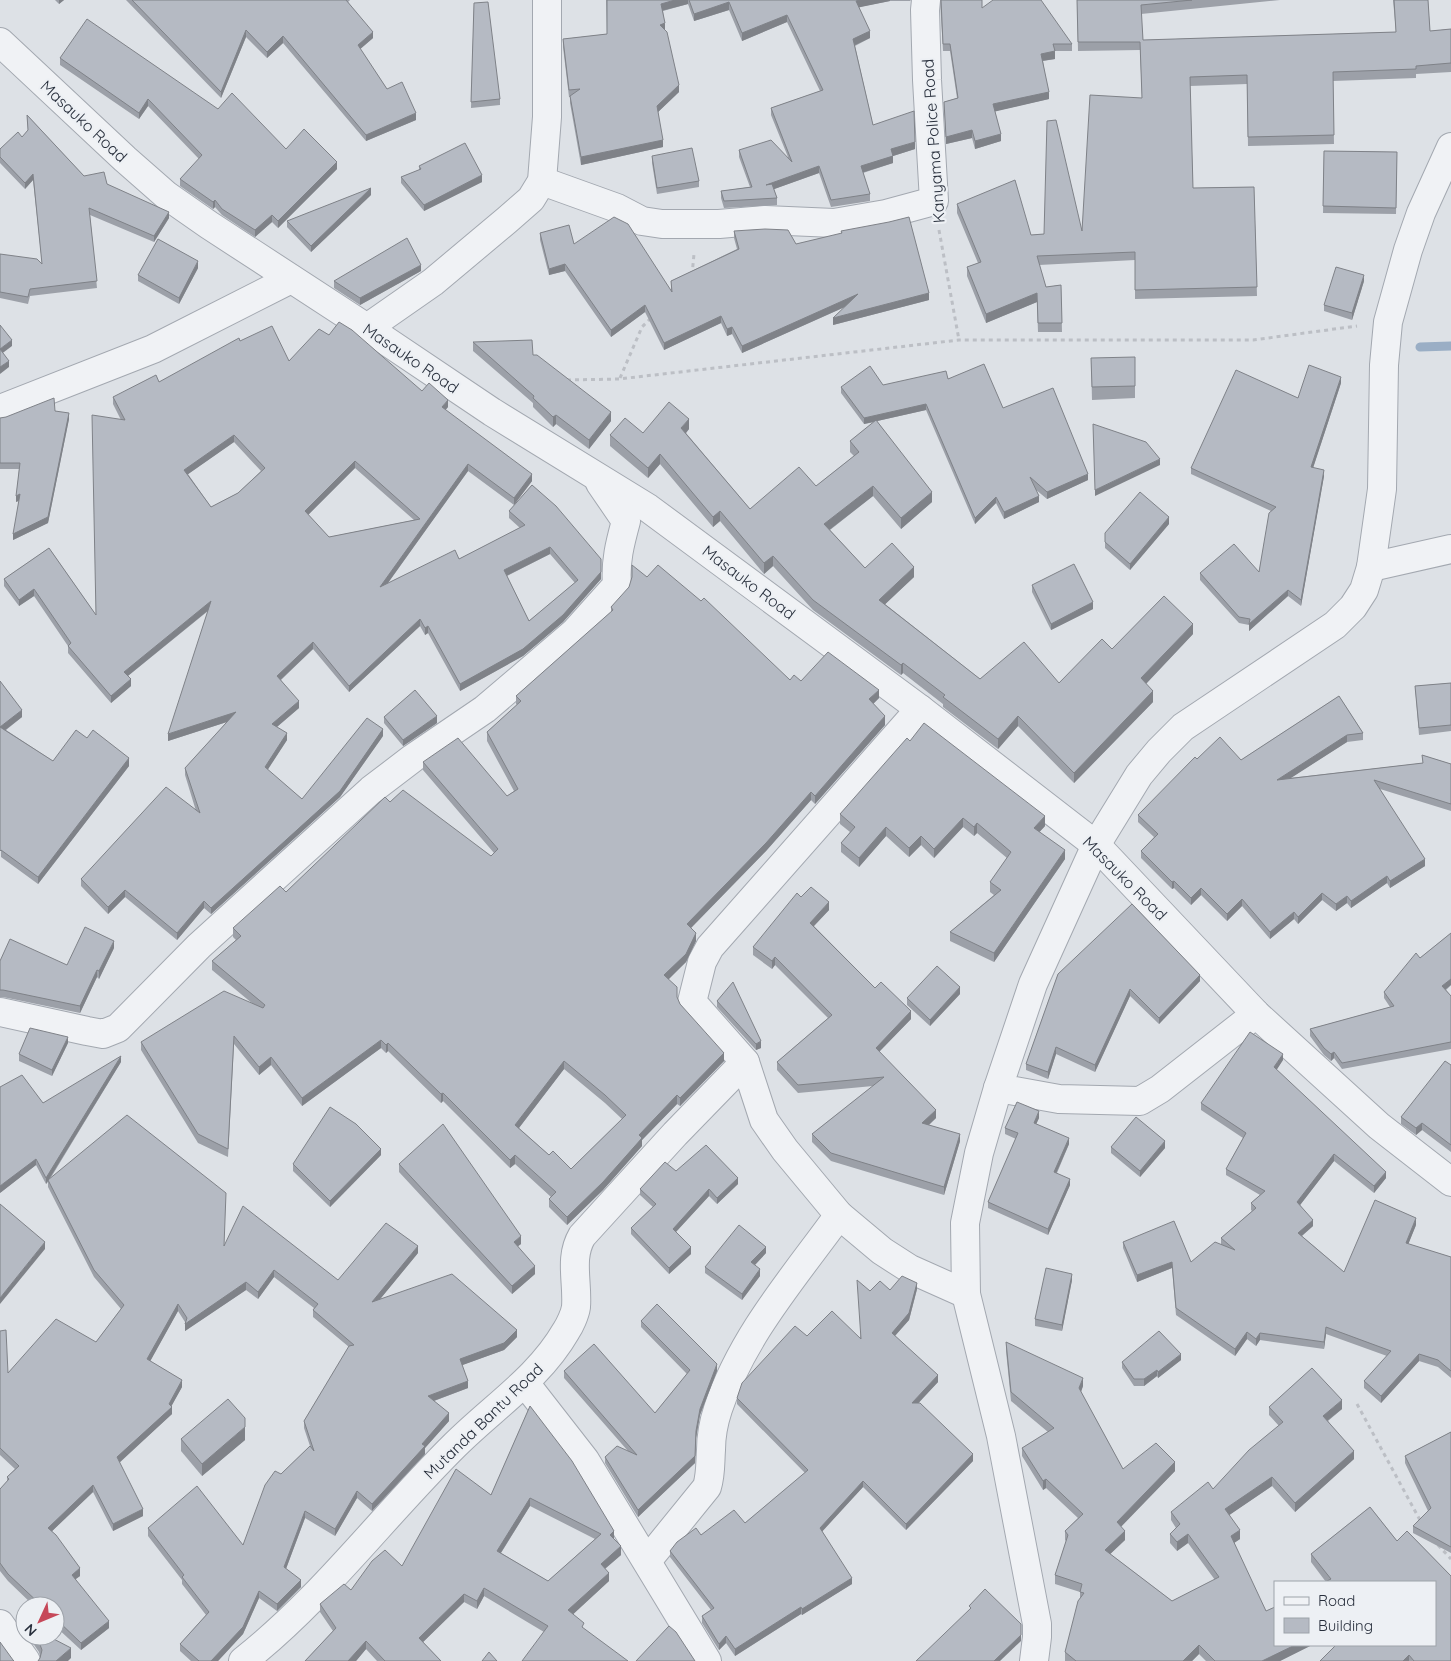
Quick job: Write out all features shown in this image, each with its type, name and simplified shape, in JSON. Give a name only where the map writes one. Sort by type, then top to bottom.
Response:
[{"type":"street","points":[[367,328],[433,282],[507,220],[530,199],[542,181],[547,117],[546,0]]},
{"type":"street","name":"Kanyama Police Road","points":[[926,0],[927,80],[934,201]]},
{"type":"street","name":"Masauko Road","points":[[0,42],[118,153],[166,195],[492,412],[648,508],[920,709],[1096,846],[1256,1014],[1379,1126],[1451,1182]]},
{"type":"street","points":[[1040,1657],[1037,1624],[1001,1436],[966,1294],[965,1223],[979,1153],[998,1088],[1034,984],[1096,846],[1139,775],[1183,727],[1334,625],[1353,607],[1364,590],[1371,567],[1382,489],[1384,365],[1388,322],[1408,250],[1421,213],[1451,148]]},
{"type":"street","points":[[542,181],[617,208],[642,221],[662,224],[719,224],[764,220],[834,223],[886,214],[934,201]]},
{"type":"street","points":[[0,409],[153,348],[291,279]]},
{"type":"street","points":[[0,1012],[103,1034],[118,1028],[199,946],[371,790],[413,758],[485,709],[574,633],[617,585],[617,554],[626,521],[595,475]]},
{"type":"street","points":[[1371,567],[1451,550]]},
{"type":"street","points":[[920,709],[710,947],[702,962],[692,1002],[745,1062],[764,1120],[785,1150],[839,1215],[882,1251],[910,1269],[966,1294]]},
{"type":"street","points":[[998,1088],[1059,1099],[1140,1101],[1160,1089],[1256,1014]]},
{"type":"street","name":"Mutanda Bantu Road","points":[[243,1661],[273,1638],[324,1587],[456,1444],[525,1383],[549,1355],[566,1330],[576,1308],[574,1258],[577,1245],[582,1236],[675,1134],[745,1062]]},
{"type":"street","points":[[647,1561],[707,1487],[711,1476],[711,1450],[718,1408],[739,1361],[760,1325],[839,1215]]},
{"type":"street","points":[[525,1383],[585,1460],[707,1661]]},
{"type":"street","points":[[0,1624],[26,1661]]},
{"type":"path","name":"Kanyama Police Road","points":[[934,201],[959,340]]},
{"type":"path","points":[[662,224],[694,252],[691,281]]},
{"type":"path","points":[[620,379],[642,327],[656,314]]},
{"type":"path","points":[[563,380],[620,379],[959,340],[1253,340],[1388,322]]},
{"type":"path","points":[[1357,1404],[1423,1526]]},
{"type":"path","points":[[1434,1541],[1451,1559]]},
{"type":"building","points":[[132,0],[346,0],[373,32],[358,45],[387,89],[402,82],[416,113],[366,135],[283,36],[267,52],[246,30],[221,92]]},
{"type":"building","points":[[607,0],[675,0],[661,4],[665,23],[660,25],[667,32],[679,85],[657,106],[663,140],[581,157],[570,96],[580,89],[569,90],[563,39],[607,34]]},
{"type":"building","points":[[689,0],[860,0],[856,1],[870,31],[853,39],[873,125],[914,111],[915,142],[891,149],[893,156],[861,166],[870,194],[831,200],[819,166],[766,185],[772,184],[777,198],[724,201],[721,191],[752,187],[739,150],[771,140],[792,162],[771,108],[823,90],[787,15],[742,33],[729,2],[694,14]]},
{"type":"building","points":[[941,0],[982,0],[982,8],[993,0],[1041,0],[1072,44],[1053,44],[1055,51],[1041,54],[1049,92],[993,104],[1001,134],[975,141],[972,130],[946,137],[944,102],[958,98],[950,44],[943,44]]},
{"type":"building","points":[[1077,0],[1192,0],[1141,5],[1143,40],[1396,32],[1394,0],[1428,0],[1430,31],[1451,29],[1451,63],[1416,66],[1416,69],[1333,72],[1334,135],[1248,137],[1247,75],[1190,77],[1193,188],[1254,187],[1257,287],[1135,290],[1135,252],[1037,256],[1046,287],[1061,285],[1062,323],[1038,323],[1037,293],[986,314],[967,267],[981,262],[957,204],[1015,180],[1031,235],[1044,234],[1047,121],[1056,120],[1082,231],[1090,95],[1142,98],[1140,42],[1078,42]]},
{"type":"building","points":[[488,2],[500,99],[471,102],[474,3]]},
{"type":"building","points":[[87,19],[218,109],[232,93],[286,149],[304,129],[337,162],[278,221],[272,215],[255,230],[222,209],[215,200],[213,202],[180,179],[202,155],[148,99],[139,113],[60,58]]},
{"type":"building","points":[[27,115],[84,176],[104,172],[107,184],[169,212],[154,236],[89,208],[97,281],[30,289],[28,297],[0,292],[0,254],[37,259],[42,264],[33,174],[25,183],[0,157],[0,149],[18,132],[22,137],[28,130]]},
{"type":"building","points":[[465,143],[482,175],[424,205],[401,177],[421,169],[419,166]]},
{"type":"building","points":[[692,148],[699,181],[657,188],[652,156]]},
{"type":"building","points":[[1324,151],[1397,152],[1396,208],[1323,206]]},
{"type":"building","points":[[371,188],[311,246],[287,221]]},
{"type":"building","points":[[614,217],[628,224],[672,292],[671,281],[739,249],[734,231],[788,230],[796,244],[842,233],[841,231],[909,217],[929,293],[833,318],[858,294],[742,346],[732,327],[727,329],[721,316],[664,343],[645,305],[611,330],[565,264],[549,269],[540,233],[569,225],[574,244]]},
{"type":"building","points":[[407,238],[421,265],[360,298],[334,281]]},
{"type":"building","points":[[158,239],[198,261],[179,298],[138,275]]},
{"type":"building","points":[[1336,267],[1364,275],[1352,313],[1324,305]]},
{"type":"building","points":[[339,322],[352,330],[422,391],[429,383],[448,400],[442,407],[532,474],[514,498],[468,464],[380,587],[455,550],[459,559],[525,525],[509,511],[532,485],[556,506],[601,559],[601,572],[563,615],[523,649],[460,684],[428,626],[425,628],[420,619],[349,686],[313,642],[277,676],[299,701],[272,724],[287,733],[265,767],[302,799],[367,718],[383,729],[340,791],[211,908],[204,901],[177,933],[125,890],[108,907],[81,879],[166,787],[200,813],[185,768],[236,712],[168,734],[211,601],[124,672],[131,679],[111,696],[68,646],[71,643],[34,589],[19,600],[4,579],[49,548],[96,615],[92,415],[125,420],[113,397],[156,375],[159,382],[239,338],[240,341],[272,326],[289,361],[319,329],[329,335]],"holes":[[[234,435],[265,468],[238,493],[211,507],[184,470]],[[355,461],[420,519],[329,537],[305,511]],[[550,547],[578,580],[529,621],[504,570]]]},
{"type":"building","points":[[0,325],[12,340],[0,349]]},
{"type":"building","points":[[532,340],[533,355],[537,355],[611,412],[589,440],[556,415],[553,417],[533,398],[534,396],[473,342]]},
{"type":"building","points":[[0,349],[9,361],[0,367]]},
{"type":"building","points":[[1135,357],[1135,386],[1092,387],[1091,358]]},
{"type":"building","points":[[984,364],[1003,408],[1053,388],[1088,474],[1047,492],[1030,477],[1039,496],[1004,512],[996,497],[975,518],[926,404],[864,418],[841,387],[870,366],[883,385],[946,371],[948,379]]},
{"type":"building","points":[[1309,365],[1341,377],[1311,467],[1324,470],[1301,600],[1288,590],[1249,624],[1250,619],[1239,617],[1200,573],[1234,544],[1259,572],[1269,513],[1276,507],[1191,468],[1236,370],[1298,398]]},
{"type":"building","points":[[54,398],[55,411],[69,413],[48,517],[13,534],[20,494],[16,496],[20,463],[0,463],[0,418]]},
{"type":"building","points":[[669,402],[689,419],[681,428],[750,509],[799,467],[816,486],[859,452],[850,441],[876,420],[932,492],[901,518],[873,486],[824,524],[865,568],[892,543],[914,567],[879,600],[980,679],[1024,642],[1059,683],[1102,639],[1112,649],[1164,596],[1193,624],[1141,678],[1153,691],[1074,773],[1018,716],[998,739],[943,697],[945,695],[903,663],[901,665],[813,600],[773,556],[764,563],[720,511],[713,517],[660,454],[648,468],[610,435],[625,418],[643,433]]},
{"type":"building","points":[[1093,424],[1146,442],[1160,459],[1095,490]]},
{"type":"building","points":[[1140,492],[1169,517],[1130,564],[1105,542],[1105,533]]},
{"type":"building","points":[[1074,564],[1093,602],[1051,624],[1032,585]]},
{"type":"building","points":[[632,565],[647,577],[658,565],[701,601],[704,598],[790,680],[794,675],[801,681],[828,652],[879,690],[869,699],[885,716],[815,796],[811,792],[766,843],[687,924],[696,933],[686,954],[664,975],[677,987],[677,997],[680,1004],[724,1053],[680,1098],[677,1095],[639,1135],[642,1138],[603,1182],[567,1217],[549,1199],[556,1192],[515,1155],[510,1160],[443,1093],[441,1094],[388,1043],[386,1045],[381,1040],[302,1098],[271,1057],[259,1067],[234,1036],[228,1149],[198,1134],[141,1042],[224,991],[263,1008],[265,1005],[212,961],[241,936],[233,928],[280,886],[286,892],[385,797],[390,802],[403,790],[491,856],[498,849],[423,762],[458,738],[507,796],[518,789],[487,732],[521,701],[516,696],[613,610],[611,607],[629,587],[632,577]],"holes":[[[564,1061],[626,1115],[571,1169],[553,1151],[549,1155],[515,1125]]]},
{"type":"building","points":[[0,681],[22,710],[0,727]]},
{"type":"building","points":[[1451,683],[1451,725],[1419,728],[1415,686]]},
{"type":"building","points":[[415,690],[437,716],[403,740],[384,717]]},
{"type":"building","points":[[1339,696],[1363,733],[1347,735],[1277,780],[1423,763],[1422,755],[1451,764],[1451,804],[1374,780],[1425,859],[1390,881],[1387,876],[1351,901],[1347,896],[1336,904],[1322,893],[1298,917],[1294,912],[1270,932],[1242,899],[1227,914],[1201,888],[1191,898],[1141,851],[1158,834],[1138,815],[1195,757],[1197,759],[1220,737],[1241,760]]},
{"type":"building","points":[[924,723],[1045,816],[1034,828],[1065,850],[994,953],[950,932],[1001,890],[990,882],[1011,852],[977,823],[974,827],[963,818],[934,849],[921,836],[909,848],[886,827],[859,858],[841,843],[855,827],[840,814],[907,738],[910,741]]},
{"type":"building","points":[[0,727],[53,761],[76,730],[87,738],[93,730],[129,758],[38,877],[0,851]]},
{"type":"building","points":[[811,887],[829,902],[810,923],[875,988],[881,982],[911,1011],[876,1048],[936,1110],[922,1123],[960,1134],[944,1187],[831,1153],[812,1134],[884,1077],[798,1085],[777,1062],[832,1015],[775,957],[772,961],[753,947],[797,893],[801,897]]},
{"type":"building","points":[[1132,904],[1200,975],[1159,1018],[1130,989],[1095,1065],[1056,1047],[1048,1072],[1026,1064],[1058,974]]},
{"type":"building","points":[[85,927],[114,941],[99,971],[97,970],[80,1006],[0,990],[0,961],[10,939],[67,965]]},
{"type":"building","points":[[1451,933],[1451,979],[1442,986],[1451,996],[1451,1042],[1342,1063],[1334,1052],[1331,1054],[1324,1048],[1310,1029],[1394,1006],[1384,992],[1416,953],[1420,958]]},
{"type":"building","points":[[937,966],[960,987],[930,1020],[907,998]]},
{"type":"building","points":[[733,982],[761,1041],[756,1044],[717,1001]]},
{"type":"building","points":[[30,1028],[68,1037],[52,1070],[19,1054]]},
{"type":"building","points":[[1250,1032],[1283,1054],[1274,1067],[1386,1172],[1374,1186],[1334,1154],[1297,1202],[1313,1220],[1298,1233],[1344,1272],[1375,1200],[1416,1218],[1406,1243],[1451,1257],[1451,1371],[1438,1360],[1419,1354],[1381,1396],[1364,1381],[1391,1351],[1326,1327],[1324,1342],[1260,1333],[1256,1339],[1247,1332],[1235,1349],[1176,1308],[1172,1262],[1137,1275],[1123,1242],[1174,1221],[1191,1262],[1215,1242],[1235,1250],[1221,1238],[1256,1208],[1251,1203],[1265,1191],[1226,1169],[1246,1133],[1201,1103]]},
{"type":"building","points":[[121,1056],[46,1178],[36,1159],[0,1186],[0,1087],[22,1075],[43,1103]]},
{"type":"building","points":[[1445,1061],[1451,1065],[1451,1145],[1422,1123],[1416,1128],[1401,1117]]},
{"type":"building","points":[[1017,1102],[1039,1111],[1034,1123],[1069,1138],[1054,1172],[1070,1179],[1048,1229],[988,1202],[1018,1133],[1005,1128]]},
{"type":"building","points":[[330,1107],[356,1124],[381,1149],[330,1201],[293,1164]]},
{"type":"building","points":[[127,1115],[226,1193],[224,1246],[243,1206],[338,1280],[386,1223],[418,1246],[372,1302],[452,1274],[517,1330],[504,1343],[460,1359],[468,1381],[428,1396],[449,1413],[422,1444],[425,1446],[372,1504],[357,1491],[335,1529],[305,1511],[284,1567],[301,1580],[277,1604],[259,1591],[243,1627],[211,1661],[199,1661],[180,1644],[209,1612],[182,1577],[184,1575],[148,1528],[197,1486],[243,1545],[265,1485],[275,1471],[281,1474],[310,1446],[314,1451],[304,1421],[349,1346],[354,1345],[313,1310],[318,1304],[274,1270],[258,1292],[246,1282],[185,1324],[187,1318],[178,1304],[147,1359],[182,1380],[169,1404],[172,1407],[117,1457],[143,1509],[113,1524],[93,1485],[48,1528],[56,1535],[80,1568],[72,1575],[109,1621],[81,1643],[65,1628],[65,1596],[31,1596],[8,1574],[0,1563],[0,1489],[9,1479],[7,1477],[19,1466],[0,1448],[0,1331],[6,1330],[8,1373],[56,1319],[96,1342],[124,1305],[94,1270],[48,1180]]},
{"type":"building","points":[[1136,1117],[1165,1141],[1140,1171],[1111,1147]]},
{"type":"building","points":[[443,1124],[521,1236],[514,1242],[535,1266],[512,1286],[399,1164]]},
{"type":"building","points":[[706,1145],[738,1178],[717,1198],[709,1189],[673,1229],[691,1247],[669,1268],[631,1228],[656,1204],[640,1189],[665,1162],[676,1171]]},
{"type":"building","points":[[0,1204],[45,1242],[0,1298]]},
{"type":"building","points":[[739,1225],[766,1247],[751,1262],[760,1269],[742,1294],[705,1267]]},
{"type":"building","points":[[1046,1268],[1072,1274],[1062,1325],[1035,1319]]},
{"type":"building","points":[[902,1276],[917,1283],[909,1313],[892,1333],[938,1375],[912,1403],[920,1403],[973,1454],[906,1524],[863,1481],[820,1528],[852,1578],[802,1609],[801,1607],[735,1649],[726,1636],[719,1644],[702,1616],[714,1608],[670,1551],[677,1542],[696,1528],[701,1535],[734,1510],[745,1523],[808,1470],[737,1398],[742,1383],[795,1326],[807,1336],[832,1311],[861,1339],[857,1280],[870,1291],[880,1281],[890,1290]]},
{"type":"building","points":[[657,1304],[717,1364],[700,1409],[696,1431],[695,1456],[638,1510],[605,1457],[617,1446],[637,1455],[564,1371],[594,1344],[655,1413],[690,1370],[641,1321]]},
{"type":"building","points":[[1159,1331],[1181,1354],[1158,1372],[1157,1370],[1144,1379],[1134,1379],[1122,1362]]},
{"type":"building","points":[[1006,1342],[1083,1378],[1079,1388],[1123,1469],[1156,1443],[1175,1462],[1117,1522],[1125,1531],[1105,1550],[1172,1601],[1219,1577],[1188,1534],[1177,1542],[1170,1534],[1180,1524],[1171,1512],[1208,1482],[1213,1489],[1249,1450],[1283,1422],[1269,1407],[1312,1368],[1342,1400],[1323,1416],[1354,1451],[1295,1503],[1272,1477],[1225,1509],[1240,1530],[1231,1536],[1266,1611],[1274,1607],[1274,1646],[1293,1646],[1262,1661],[1215,1661],[1199,1645],[1183,1661],[1076,1661],[1065,1652],[1078,1601],[1084,1593],[1080,1592],[1082,1584],[1055,1575],[1068,1535],[1065,1531],[1083,1514],[1046,1479],[1043,1481],[1022,1448],[1054,1428],[1011,1392]]},
{"type":"building","points":[[228,1399],[245,1418],[245,1427],[202,1464],[181,1439]]},
{"type":"building","points":[[530,1406],[572,1461],[614,1531],[610,1535],[621,1546],[601,1564],[609,1573],[568,1610],[584,1623],[582,1627],[628,1661],[522,1661],[548,1626],[484,1588],[477,1601],[464,1594],[419,1638],[441,1661],[385,1661],[366,1641],[348,1661],[305,1661],[336,1628],[320,1604],[344,1584],[351,1590],[372,1561],[385,1550],[402,1566],[456,1469],[491,1495]],"holes":[[[530,1498],[601,1534],[548,1581],[497,1551]]]},
{"type":"building","points":[[1451,1432],[1451,1547],[1413,1526],[1431,1508],[1405,1456]]},
{"type":"building","points":[[1370,1507],[1397,1541],[1407,1531],[1451,1576],[1451,1661],[1414,1661],[1409,1655],[1403,1661],[1320,1661],[1335,1646],[1436,1646],[1436,1581],[1327,1581],[1331,1579],[1311,1554]]},
{"type":"building","points":[[985,1589],[1021,1624],[1021,1635],[994,1661],[916,1661],[971,1608],[969,1606]]},
{"type":"building","points":[[669,1626],[676,1632],[695,1661],[636,1661]]},
{"type":"building","points":[[0,1642],[13,1660],[14,1661],[0,1661]]},
{"type":"building","points":[[65,1645],[71,1648],[56,1661],[38,1661],[42,1650],[40,1646]]},
{"type":"building","points":[[489,1652],[497,1661],[482,1661]]},
{"type":"waterway","points":[[1420,347],[1451,346]]}]
